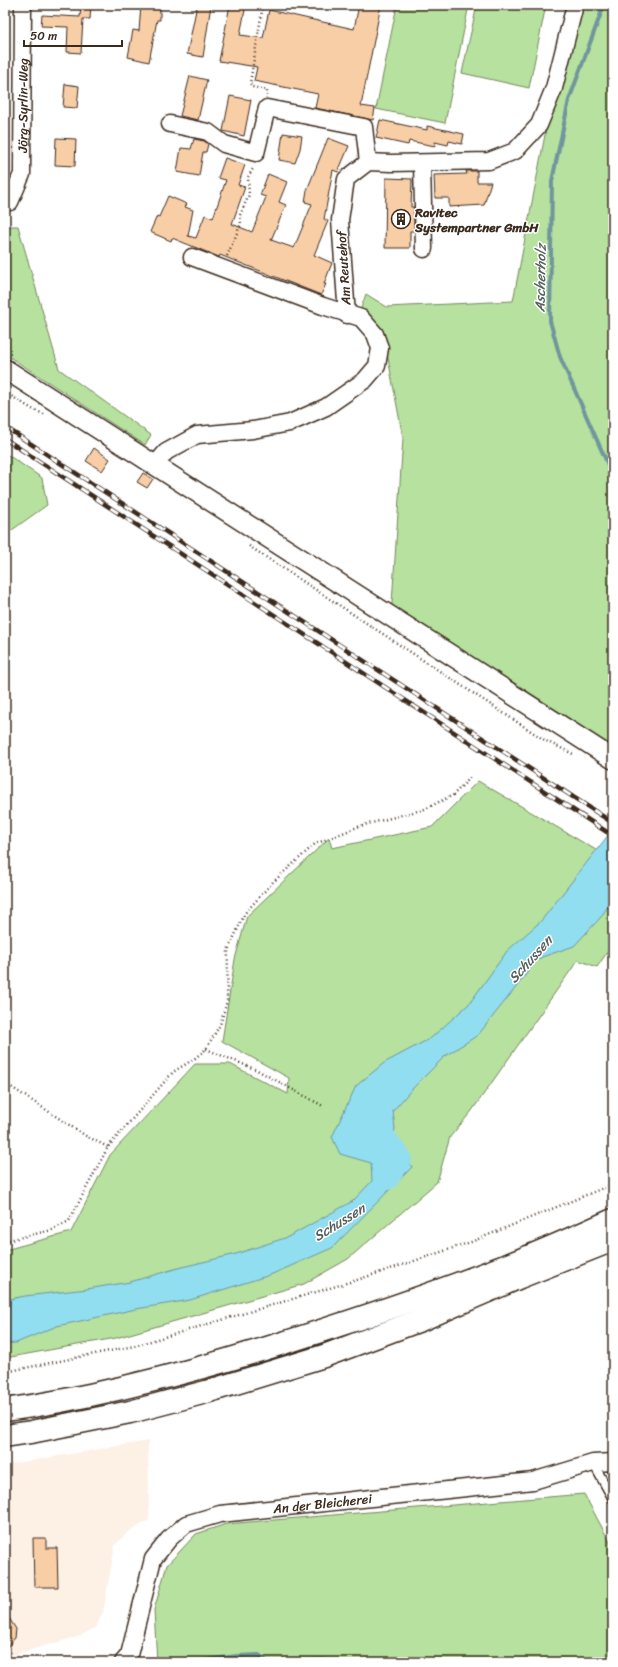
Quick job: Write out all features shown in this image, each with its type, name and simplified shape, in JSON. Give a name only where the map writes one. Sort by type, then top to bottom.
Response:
[{"type":"highway","points":[[5,1410],[127,1386],[215,1364],[310,1335],[419,1298],[513,1263],[613,1220]]},
{"type":"highway","points":[[5,1436],[130,1412],[206,1392],[324,1356],[423,1319],[520,1277],[613,1240]]},
{"type":"street","name":"Jörg-Syrlin-Weg","points":[[10,202],[22,174],[23,5]]},
{"type":"street","points":[[170,124],[208,132],[224,144],[256,153],[267,108],[364,127],[368,162],[490,161],[515,151],[539,125],[554,88],[575,5]]},
{"type":"street","name":"Am Reutehof","points":[[192,257],[347,315],[340,220],[346,178],[368,162]]},
{"type":"street","points":[[422,162],[424,249]]},
{"type":"street","points":[[154,466],[166,452],[197,435],[253,430],[290,423],[326,407],[365,380],[377,366],[380,348],[375,334],[360,318],[347,315]]},
{"type":"street","points":[[5,369],[613,759]]},
{"type":"street","name":"An der Bleicherei","points":[[123,1662],[129,1655],[153,1559],[169,1539],[186,1524],[220,1514],[533,1482],[593,1463],[613,1462]]},
{"type":"lane","points":[[593,1463],[613,1499]]},
{"type":"path","points":[[263,5],[250,84],[252,87],[267,90],[267,108]]},
{"type":"path","points":[[221,268],[241,224],[240,215],[249,195],[248,177],[254,166],[256,153]]},
{"type":"path","points":[[5,1241],[52,1230],[69,1221],[108,1147],[173,1072],[194,1059],[206,1049],[220,1025],[227,1001],[228,950],[245,913],[273,882],[315,844],[360,826],[425,809],[453,795],[472,776]]},
{"type":"path","points":[[206,1049],[258,1070],[323,1106]]},
{"type":"path","points":[[5,1083],[86,1136],[108,1147]]},
{"type":"path","points":[[5,1372],[134,1346],[360,1279],[471,1242],[613,1184]]},
{"type":"shaded area","points":[[148,1441],[149,1520],[127,1533],[115,1545],[103,1612],[96,1627],[80,1636],[5,1657],[5,1465]]},
{"type":"green space","points":[[397,5],[469,5],[445,123],[376,109]]},
{"type":"green space","points":[[477,5],[546,5],[529,88],[462,73]]},
{"type":"green space","points":[[575,5],[613,5],[613,759],[391,618],[403,438],[387,353],[381,330],[361,308],[366,294],[387,307],[513,301],[554,88]]},
{"type":"green space","points":[[5,226],[18,226],[59,369],[151,435],[145,445],[5,354]]},
{"type":"green space","points":[[5,453],[42,478],[47,505],[5,535]]},
{"type":"green space","points":[[478,781],[613,860],[613,944],[597,967],[578,960],[471,1112],[450,1137],[437,1182],[348,1259],[304,1284],[116,1338],[5,1358],[5,1250],[71,1232],[110,1155],[195,1064],[230,1064],[288,1094],[289,1078],[222,1041],[235,959],[247,916],[329,838],[332,848],[432,827]]},
{"type":"green space","points":[[584,1494],[613,1548],[613,1662],[330,1662],[324,1658],[278,1662],[157,1662],[154,1610],[167,1565],[196,1534],[226,1524]]},
{"type":"water","points":[[613,829],[613,899],[600,918],[574,946],[542,957],[535,962],[478,1035],[445,1056],[411,1090],[393,1111],[395,1129],[387,1151],[403,1153],[412,1167],[332,1248],[270,1275],[190,1300],[136,1309],[57,1326],[16,1343],[5,1344],[5,1300],[130,1282],[178,1268],[236,1254],[288,1237],[353,1201],[372,1181],[371,1163],[340,1154],[332,1137],[356,1086],[384,1063],[431,1038],[469,1004],[507,951],[541,921]]},
{"type":"building","points":[[81,5],[91,5],[90,19],[83,19],[81,53],[67,52],[68,27],[41,26],[42,15],[80,17]]},
{"type":"building","points":[[141,5],[160,6],[160,20],[157,20],[149,62],[128,57],[133,30],[139,31]]},
{"type":"building","points":[[197,5],[211,5],[203,57],[187,54]]},
{"type":"building","points":[[230,5],[246,5],[240,35],[263,38],[269,10],[354,29],[359,5],[381,5],[361,106],[375,108],[373,120],[315,108],[318,94],[254,81],[257,67],[219,61]]},
{"type":"building","points":[[190,76],[207,80],[198,120],[180,116]]},
{"type":"building","points":[[65,84],[79,86],[77,108],[63,107]]},
{"type":"building","points":[[230,96],[251,100],[244,136],[223,131]]},
{"type":"building","points":[[380,120],[427,130],[427,126],[464,134],[462,144],[449,141],[448,145],[435,142],[435,146],[409,141],[408,145],[376,138]]},
{"type":"building","points":[[283,133],[302,136],[300,149],[295,163],[279,160]]},
{"type":"building","points":[[56,138],[76,139],[75,166],[55,165]]},
{"type":"building","points":[[328,138],[349,146],[338,172],[333,170],[324,219],[328,221],[314,255],[332,263],[321,295],[220,255],[219,257],[172,238],[171,241],[150,232],[157,216],[159,217],[168,196],[187,204],[185,207],[193,210],[188,236],[196,238],[205,215],[213,218],[226,180],[218,178],[225,158],[245,165],[238,185],[245,187],[232,224],[252,232],[266,197],[260,195],[268,174],[287,182],[279,202],[286,205],[271,240],[294,248],[312,204],[305,202],[307,190]]},
{"type":"building","points":[[194,139],[204,141],[208,144],[206,152],[203,152],[199,176],[177,172],[181,148],[191,149]]},
{"type":"building","points":[[466,171],[477,171],[477,182],[491,182],[484,205],[449,207],[449,198],[435,198],[434,175],[467,174]]},
{"type":"building","name":"Ravitec Systempartner GmbH","points":[[386,178],[412,179],[411,207],[414,207],[414,231],[410,231],[410,248],[385,248]]},
{"type":"building","points":[[94,448],[110,459],[102,471],[86,461]]},
{"type":"building","points":[[143,473],[153,479],[147,488],[137,482]]},
{"type":"building","points":[[33,1538],[46,1538],[46,1548],[57,1548],[58,1587],[34,1587]]},
{"type":"building","points":[[5,1612],[16,1629],[15,1638],[5,1649]]},
{"type":"waterway","name":"Ascherholz","points":[[604,5],[569,100],[552,181],[550,321],[560,357],[613,476]]},
{"type":"waterway","name":"Schussen","points":[[381,1117],[378,1130],[400,1159],[387,1178]]},
{"type":"waterway","points":[[192,1662],[237,1656],[259,1655],[268,1662]]},
{"type":"railway","points":[[5,427],[613,823]]},
{"type":"railway","points":[[5,439],[613,836]]},
{"type":"place","name":"Ravitec Systempartner GmbH","points":[[401,219]]}]
